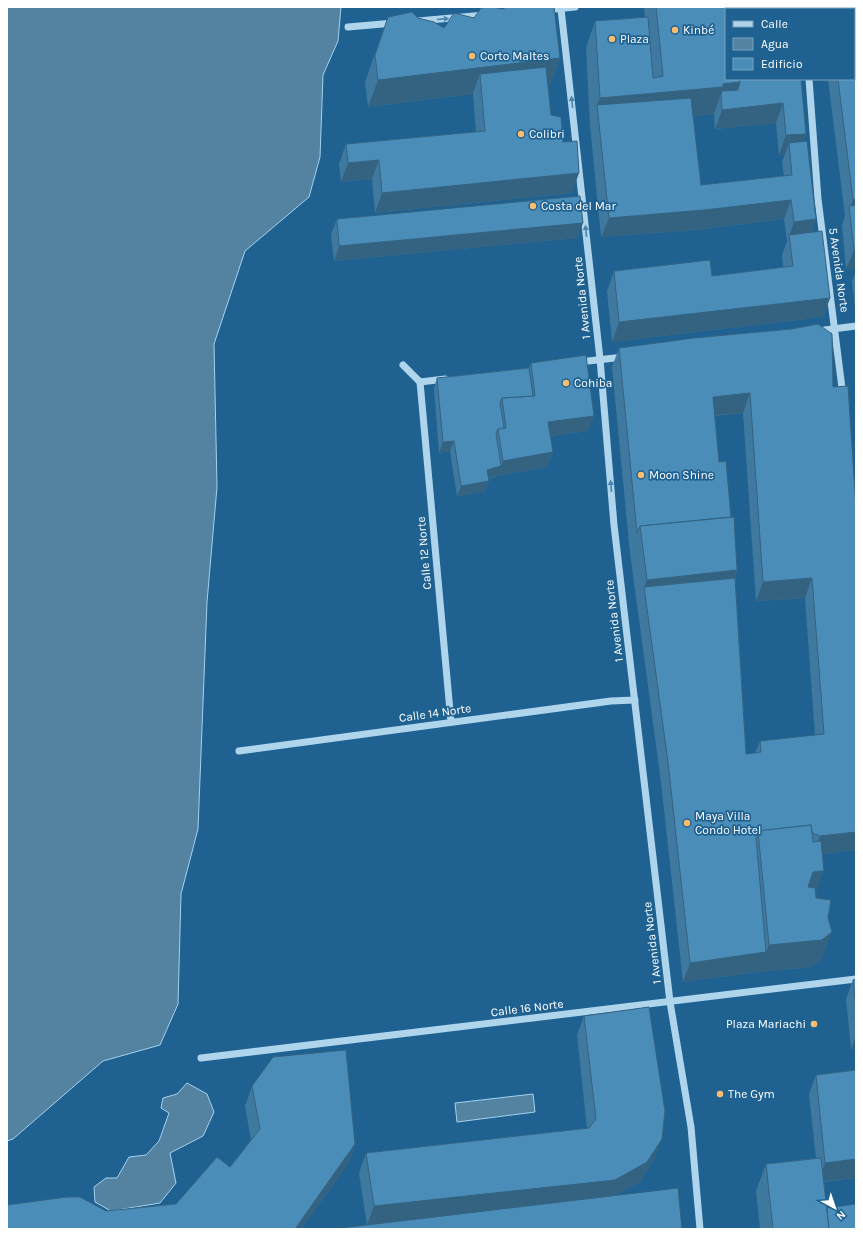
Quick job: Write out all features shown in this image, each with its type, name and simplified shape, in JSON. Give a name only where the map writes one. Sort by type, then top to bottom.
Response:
[{"type":"street","points":[[537,11],[576,7]]},
{"type":"street","name":"1 Avenida Norte","points":[[561,9],[600,359],[614,525],[670,1002],[691,1127],[700,1229]]},
{"type":"street","points":[[411,21],[490,15]]},
{"type":"street","points":[[348,27],[403,22]]},
{"type":"street","name":"5 Avenida Norte","points":[[809,80],[818,199],[836,328],[844,404]]},
{"type":"street","points":[[813,331],[856,326]]},
{"type":"street","points":[[569,363],[635,355]]},
{"type":"street","points":[[403,365],[420,382],[451,378]]},
{"type":"street","name":"Calle 12 Norte","points":[[420,382],[451,722]]},
{"type":"street","name":"Calle 14 Norte","points":[[239,751],[612,701],[635,700]]},
{"type":"street","name":"Calle 16 Norte","points":[[201,1058],[856,980]]},
{"type":"water","points":[[7,7],[341,7],[338,41],[323,75],[320,157],[309,197],[245,251],[214,344],[217,487],[207,602],[198,829],[181,894],[178,1004],[160,1045],[103,1061],[13,1139],[7,1141]]},
{"type":"water","points":[[187,1083],[207,1094],[214,1112],[203,1136],[170,1153],[176,1183],[160,1203],[111,1211],[95,1202],[94,1187],[106,1178],[117,1178],[129,1157],[146,1155],[159,1141],[169,1113],[161,1108],[163,1098],[177,1094]]},
{"type":"water","points":[[533,1094],[535,1112],[457,1122],[455,1103]]},
{"type":"building","points":[[488,7],[503,9],[506,7],[554,7],[560,58],[378,80],[375,55],[388,17],[412,12],[418,18],[434,22],[444,28],[454,13],[474,18],[481,8]]},
{"type":"building","points":[[656,7],[741,7],[725,8],[725,80],[740,80],[740,82],[723,84],[723,87],[600,98],[595,21],[648,17],[653,78],[663,76]]},
{"type":"building","points":[[741,7],[794,8],[741,8]]},
{"type":"building","points":[[856,7],[856,199],[853,200],[838,80],[855,80],[855,8],[829,8]]},
{"type":"building","points":[[546,67],[551,115],[561,117],[563,142],[577,141],[579,173],[382,193],[379,160],[348,163],[346,144],[485,131],[480,74]]},
{"type":"building","points":[[740,80],[801,80],[806,134],[786,135],[783,103],[722,110],[722,91],[738,90]]},
{"type":"building","points":[[691,98],[701,185],[792,175],[789,143],[807,141],[816,219],[794,222],[791,200],[704,210],[609,218],[597,105]]},
{"type":"building","points":[[580,196],[583,223],[339,246],[337,219]]},
{"type":"building","points":[[856,205],[856,250],[854,250],[849,206]]},
{"type":"building","points":[[822,231],[830,298],[619,322],[614,271],[710,260],[712,276],[793,266],[789,235]]},
{"type":"building","points":[[818,324],[832,334],[833,387],[848,386],[856,508],[856,832],[820,836],[812,833],[811,825],[758,831],[756,838],[766,952],[690,963],[668,762],[644,587],[735,578],[746,754],[761,752],[760,741],[824,734],[812,578],[763,582],[750,393],[713,397],[719,462],[726,461],[731,517],[640,526],[637,533],[619,348],[694,338],[791,329]]},
{"type":"building","points":[[586,355],[594,416],[548,422],[553,452],[503,461],[498,429],[506,428],[502,398],[535,396],[531,363]]},
{"type":"building","points":[[529,368],[533,396],[502,398],[500,403],[504,428],[498,429],[496,434],[501,466],[487,470],[489,481],[461,486],[454,441],[443,442],[437,378]]},
{"type":"building","points":[[734,517],[737,570],[647,580],[640,526]]},
{"type":"building","points":[[811,825],[813,842],[821,841],[824,871],[813,872],[808,887],[815,888],[816,898],[831,900],[828,918],[832,932],[822,940],[769,945],[758,831]]},
{"type":"building","points":[[856,979],[856,1010],[853,980]]},
{"type":"building","points":[[649,1007],[665,1111],[662,1139],[647,1162],[615,1180],[374,1206],[366,1153],[589,1128],[596,1119],[584,1016]]},
{"type":"building","points":[[346,1050],[355,1144],[295,1229],[7,1229],[7,1205],[67,1197],[80,1197],[106,1211],[176,1204],[217,1157],[230,1167],[260,1129],[252,1086],[273,1057]]},
{"type":"building","points":[[856,1070],[856,1159],[825,1163],[816,1075]]},
{"type":"building","points":[[821,1158],[829,1229],[773,1229],[766,1164]]},
{"type":"building","points":[[678,1188],[682,1229],[333,1229]]},
{"type":"building","points":[[856,1204],[856,1229],[829,1229],[827,1208]]},
{"type":"place","name":"Kinbé","points":[[675,30]]},
{"type":"place","name":"Plaza","points":[[612,39]]},
{"type":"place","name":"Corto Maltes","points":[[472,56]]},
{"type":"place","name":"Colibri","points":[[521,134]]},
{"type":"place","name":"Costa del Mar","points":[[533,206]]},
{"type":"place","name":"Cohiba","points":[[566,383]]},
{"type":"place","name":"Moon Shine","points":[[641,475]]},
{"type":"place","name":"Maya Villa Condo Hotel","points":[[687,823]]},
{"type":"place","name":"Plaza Mariachi","points":[[814,1024]]},
{"type":"place","name":"The Gym","points":[[720,1094]]}]
